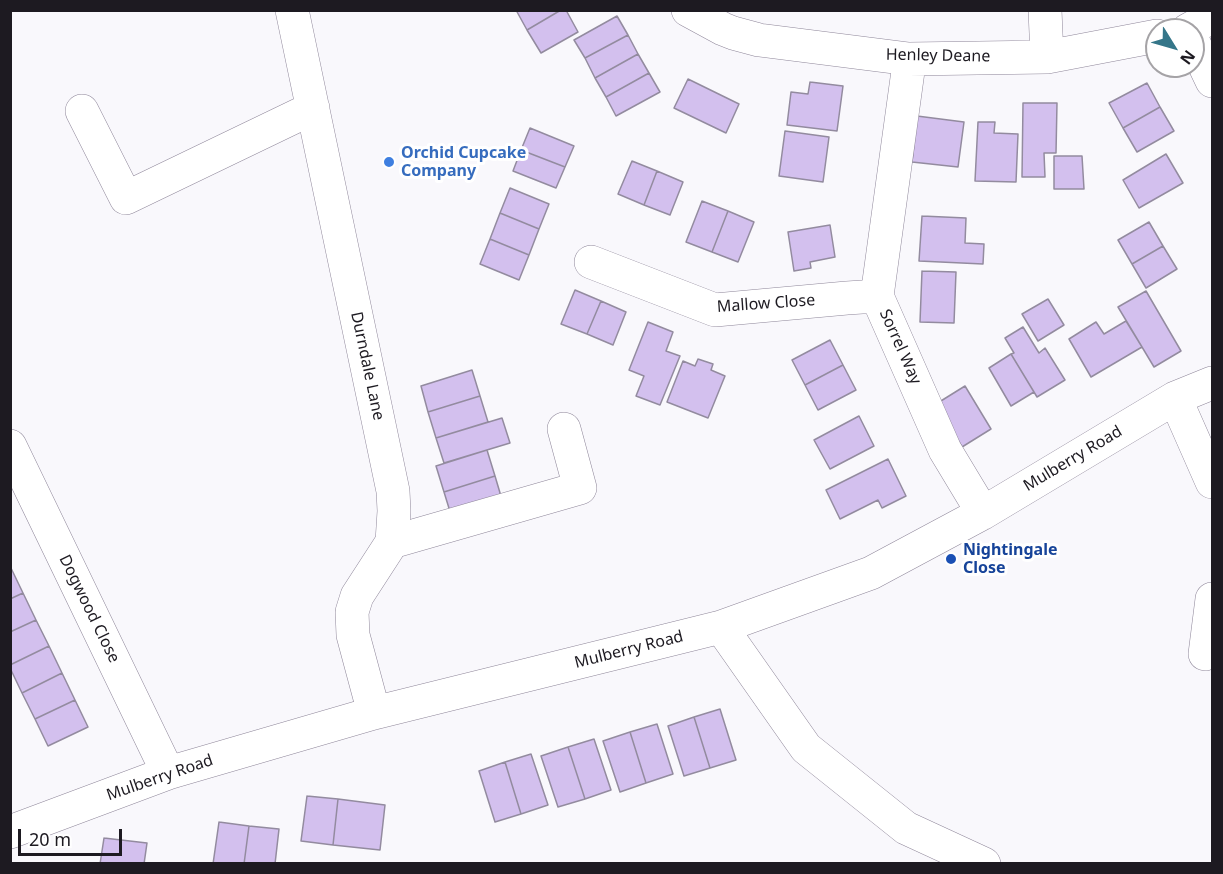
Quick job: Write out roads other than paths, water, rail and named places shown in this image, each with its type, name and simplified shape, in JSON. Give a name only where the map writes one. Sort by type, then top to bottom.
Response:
[{"type":"street","name":"Durndale Lane","points":[[292,10],[393,490],[392,542],[357,596],[352,612],[353,635],[374,713]]},
{"type":"street","name":"Henley Deane","points":[[688,10],[723,29],[759,40],[909,59],[1047,57],[1145,38]]},
{"type":"street","points":[[1045,10],[1047,57]]},
{"type":"street","name":"Sorrel Way","points":[[909,59],[878,296],[945,450],[984,513]]},
{"type":"street","points":[[1205,67],[1212,81]]},
{"type":"street","points":[[82,111],[126,198],[313,108]]},
{"type":"street","name":"Mallow Close","points":[[591,262],[715,310],[878,296]]},
{"type":"street","name":"Mulberry Road","points":[[10,832],[168,773],[374,713],[721,627],[871,573],[984,513],[1175,398],[1212,383]]},
{"type":"street","points":[[1175,398],[1212,482]]},
{"type":"street","points":[[392,542],[580,489],[564,429]]},
{"type":"street","name":"Dogwood Close","points":[[10,446],[168,773]]},
{"type":"street","points":[[1205,654],[1212,599]]},
{"type":"street","points":[[721,627],[806,748],[906,828],[984,864]]},
{"type":"place","name":"Orchid Cupcake Company","points":[[389,162]]},
{"type":"place","name":"Nightingale Close","points":[[951,559]]}]
